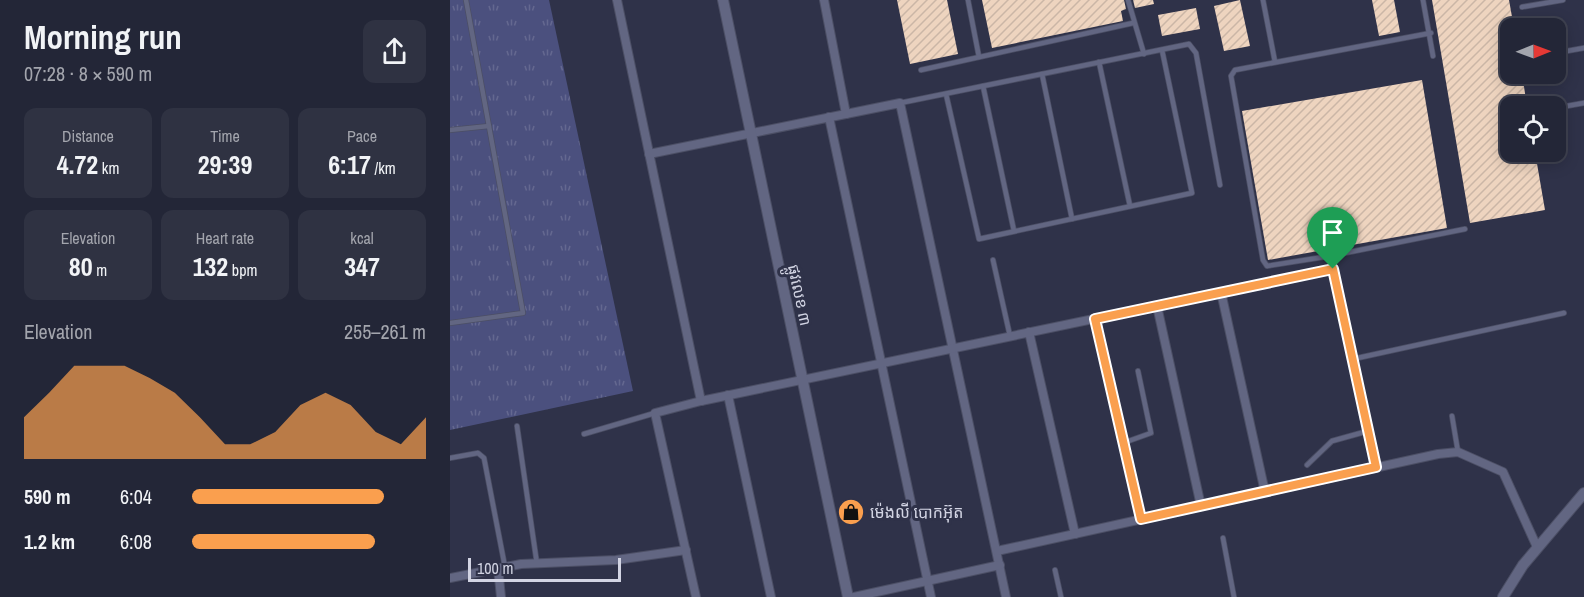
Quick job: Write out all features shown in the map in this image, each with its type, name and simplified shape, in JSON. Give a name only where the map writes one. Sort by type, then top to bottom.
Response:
[{"type":"street","points":[[617,0],[701,401]]},
{"type":"street","name":"ផ្លូវលេខ ៣","points":[[723,0],[848,597]]},
{"type":"street","points":[[824,0],[846,114]]},
{"type":"street","points":[[649,154],[900,103],[1006,597]]},
{"type":"street","points":[[829,117],[931,597]]},
{"type":"street","points":[[696,597],[655,413],[728,395],[1333,269],[1376,467]]},
{"type":"street","points":[[1221,292],[1265,492]]},
{"type":"street","points":[[1157,306],[1201,506]]},
{"type":"street","points":[[1095,319],[1141,519]]},
{"type":"street","points":[[1029,332],[1075,534]]},
{"type":"street","points":[[728,395],[771,597]]},
{"type":"street","points":[[997,551],[1376,467],[1458,452],[1503,472],[1537,547]]},
{"type":"street","points":[[1503,597],[1537,547],[1584,493]]},
{"type":"street","points":[[450,578],[501,567],[616,560],[686,550]]},
{"type":"street","points":[[854,597],[1000,566]]},
{"type":"street","points":[[501,567],[501,597]]},
{"type":"lane","points":[[450,323],[523,313],[466,0]]},
{"type":"lane","points":[[968,0],[979,57]]},
{"type":"lane","points":[[1128,0],[1144,54]]},
{"type":"lane","points":[[1263,0],[1275,62]]},
{"type":"lane","points":[[1423,0],[1431,33],[1433,56]]},
{"type":"lane","points":[[1522,7],[1563,0]]},
{"type":"lane","points":[[921,70],[1133,23]]},
{"type":"lane","points":[[1431,33],[1235,70],[1232,76],[1263,260],[1267,266],[1330,256],[1465,228]]},
{"type":"lane","points":[[900,103],[1190,44],[1196,53],[1220,185]]},
{"type":"lane","points":[[1566,51],[1584,48]]},
{"type":"lane","points":[[946,93],[979,239],[1192,193],[1162,50]]},
{"type":"lane","points":[[1099,62],[1130,206]]},
{"type":"lane","points":[[1042,74],[1072,219]]},
{"type":"lane","points":[[983,86],[1014,231]]},
{"type":"lane","points":[[1566,106],[1584,103]]},
{"type":"lane","points":[[450,130],[489,126]]},
{"type":"lane","points":[[1330,256],[1333,269]]},
{"type":"lane","points":[[993,260],[1010,336]]},
{"type":"lane","points":[[1353,359],[1564,313]]},
{"type":"lane","points":[[1123,443],[1151,433],[1138,371]]},
{"type":"lane","points":[[584,434],[655,413]]},
{"type":"lane","points":[[1452,416],[1458,452]]},
{"type":"lane","points":[[517,426],[537,564]]},
{"type":"lane","points":[[1308,465],[1332,441],[1368,431]]},
{"type":"lane","points":[[450,458],[478,453],[484,458],[501,567]]},
{"type":"lane","points":[[1223,538],[1234,597]]},
{"type":"lane","points":[[1055,570],[1061,597]]},
{"type":"green space","points":[[450,0],[549,0],[633,391],[450,430]]},
{"type":"building","points":[[897,0],[947,0],[958,54],[910,64]]},
{"type":"building","points":[[982,0],[1124,0],[1126,9],[1121,11],[1123,21],[992,48]]},
{"type":"building","points":[[1133,0],[1153,0],[1154,4],[1135,8]]},
{"type":"building","points":[[1240,0],[1250,46],[1224,51],[1214,6]]},
{"type":"building","points":[[1372,0],[1394,0],[1400,32],[1379,36]]},
{"type":"building","points":[[1432,0],[1509,0],[1512,18],[1500,18],[1500,84],[1524,84],[1525,96],[1500,96],[1500,162],[1537,162],[1545,210],[1470,223]]},
{"type":"building","points":[[1196,8],[1200,29],[1162,36],[1158,15]]},
{"type":"building","points":[[1422,80],[1447,228],[1268,260],[1242,111]]},
{"type":"place","name":"ម៉េងលី បោកអ៊ុត","points":[[851,512]]},
{"type":"route","points":[[1333,269],[1376,467],[1141,519],[1095,319],[1333,269]]}]
